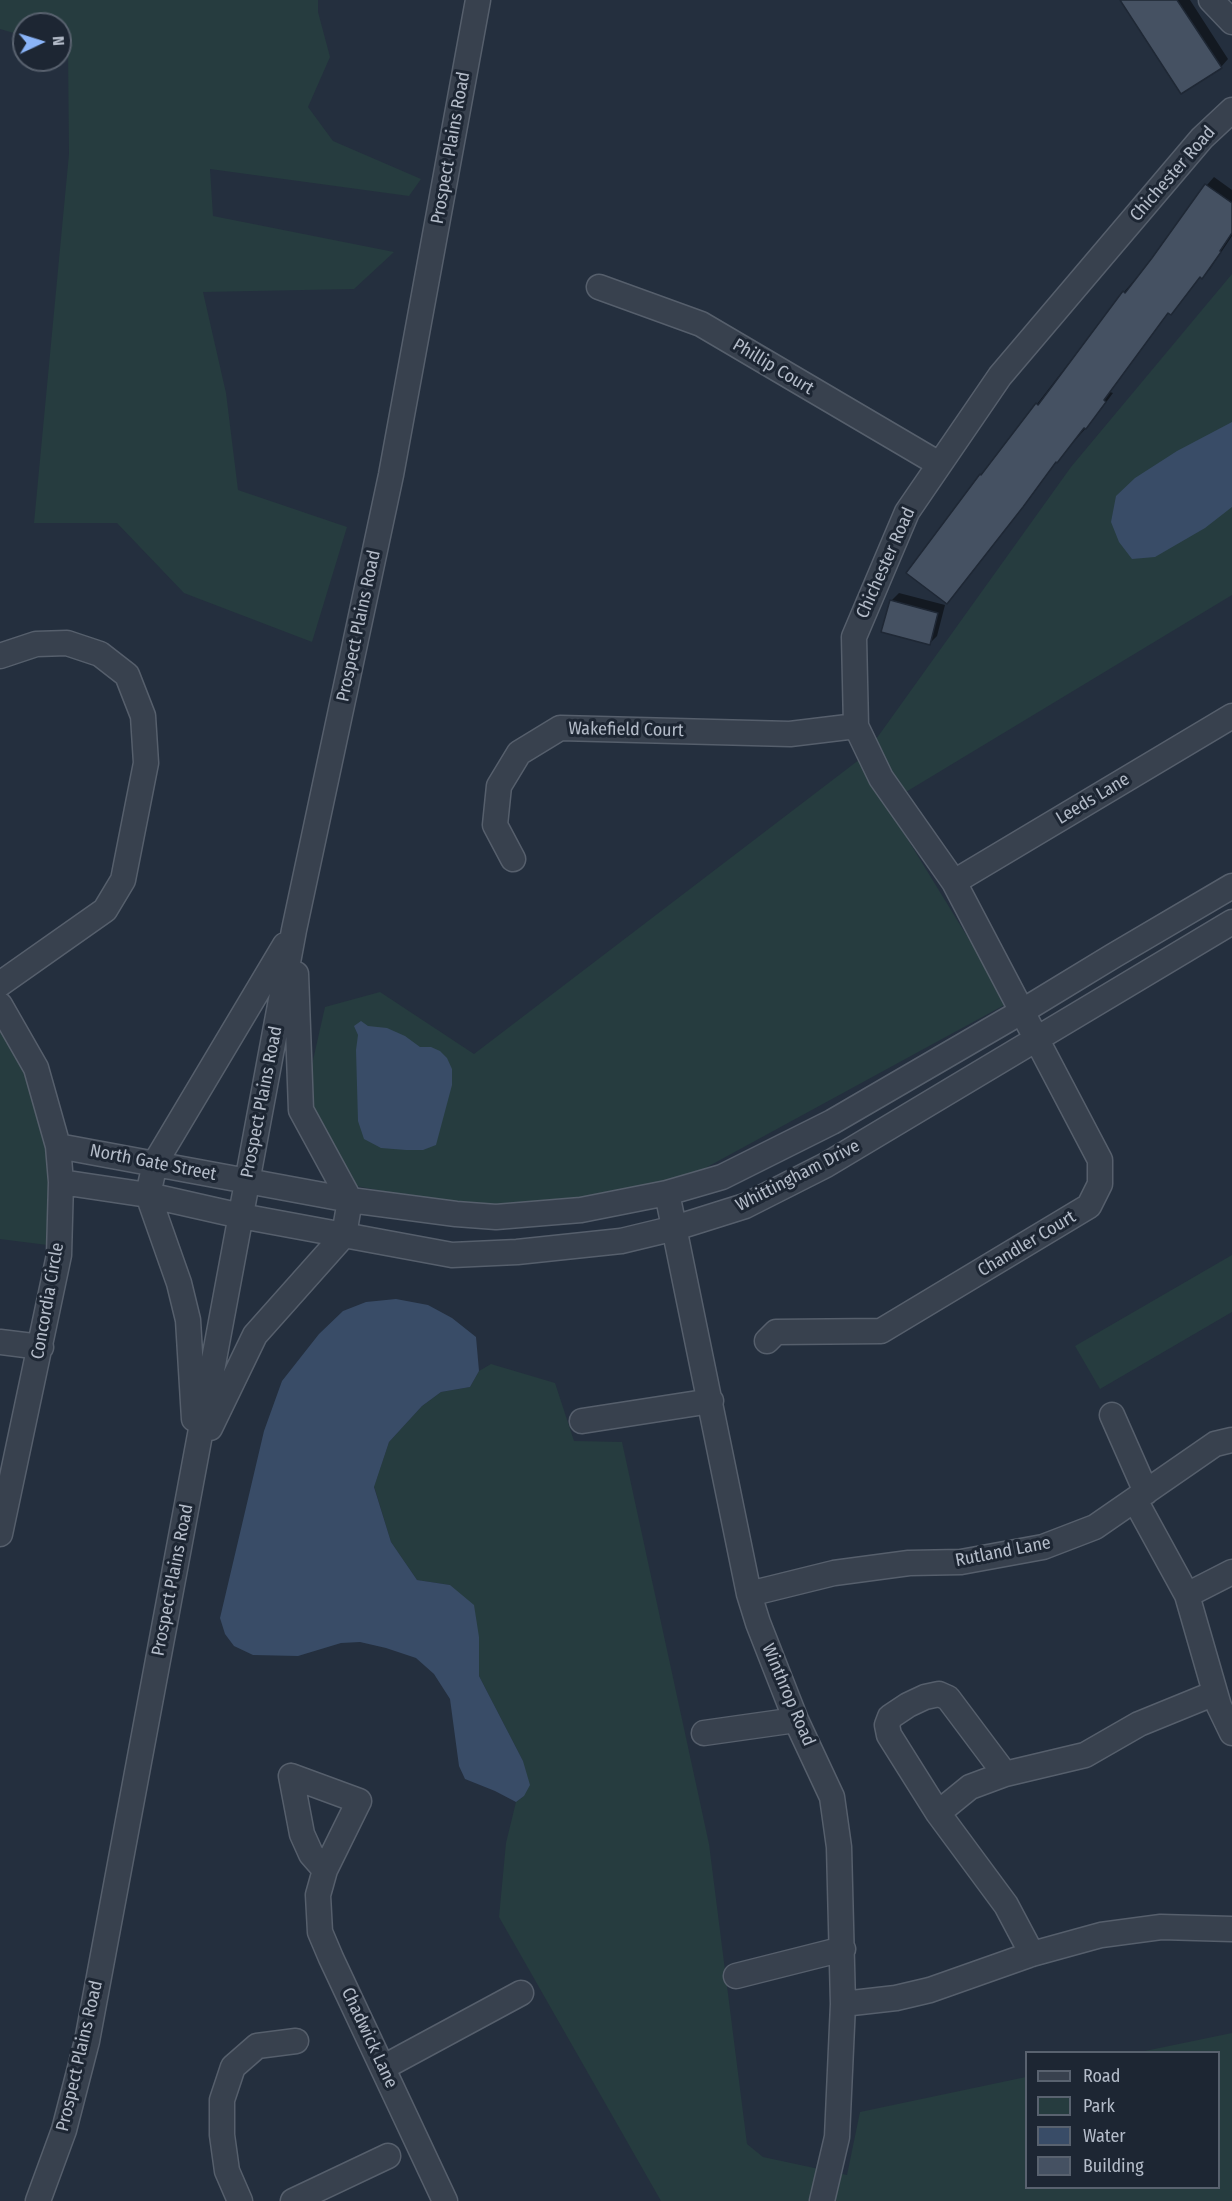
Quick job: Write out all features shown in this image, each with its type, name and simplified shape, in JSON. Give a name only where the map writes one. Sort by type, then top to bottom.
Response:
[{"type":"street","name":"Prospect Plains Road","points":[[38,2201],[64,2130],[87,2041],[294,930],[391,475],[478,0]]},
{"type":"street","points":[[1211,0],[1232,22]]},
{"type":"street","name":"Chichester Road","points":[[1021,1012],[954,882],[881,777],[856,726],[854,637],[907,512],[1000,376],[1202,138],[1232,110]]},
{"type":"street","name":"Phillip Court","points":[[599,287],[701,324],[939,464]]},
{"type":"street","points":[[0,656],[36,644],[67,643],[100,654],[127,675],[143,716],[146,763],[123,880],[105,910],[0,984]]},
{"type":"street","name":"Leeds Lane","points":[[954,882],[1232,716]]},
{"type":"street","name":"Wakefield Court","points":[[513,859],[495,825],[499,786],[519,753],[560,728],[790,734],[856,726]]},
{"type":"street","name":"Whittingham Drive","points":[[248,1182],[350,1200],[496,1217],[581,1210],[667,1192],[722,1177],[822,1127],[1232,886]]},
{"type":"street","name":"Whittingham Drive","points":[[241,1216],[452,1255],[478,1255],[621,1241],[675,1228],[745,1206],[826,1165],[1232,922]]},
{"type":"street","points":[[197,1455],[188,1320],[179,1283],[148,1195],[155,1163],[294,930]]},
{"type":"street","points":[[197,1455],[255,1335],[344,1235],[350,1200],[301,1110],[294,930]]},
{"type":"street","name":"Concordia Circle","points":[[0,1005],[36,1068],[58,1146],[61,1182],[59,1255],[0,1534]]},
{"type":"street","name":"Chandler Court","points":[[766,1341],[776,1332],[881,1331],[1089,1206],[1100,1184],[1100,1161],[1021,1012]]},
{"type":"street","name":"North Gate Street","points":[[58,1146],[248,1182]]},
{"type":"street","name":"North Gate Street","points":[[61,1182],[148,1195],[241,1216]]},
{"type":"street","name":"Winthrop Road","points":[[667,1192],[749,1594],[796,1720],[832,1797],[839,1846],[843,2004],[837,2137],[822,2201]]},
{"type":"street","points":[[0,1342],[40,1347]]},
{"type":"street","points":[[582,1421],[711,1401]]},
{"type":"street","points":[[1112,1415],[1140,1496],[1187,1595],[1219,1706],[1232,1733]]},
{"type":"street","name":"Rutland Lane","points":[[749,1594],[834,1573],[909,1563],[961,1562],[1043,1547],[1095,1527],[1215,1444],[1232,1440]]},
{"type":"street","points":[[1187,1595],[1232,1572]]},
{"type":"street","points":[[938,1813],[970,1787],[1005,1774],[1086,1755],[1139,1724],[1215,1693]]},
{"type":"street","points":[[1005,1774],[948,1698],[939,1694],[908,1705],[890,1717],[887,1725],[889,1735],[938,1813],[1006,1905],[1032,1954]]},
{"type":"street","points":[[704,1733],[796,1720]]},
{"type":"street","name":"Chadwick Lane","points":[[325,1870],[318,1895],[320,1932],[445,2201]]},
{"type":"street","points":[[843,2004],[896,1998],[930,1990],[1032,1954],[1101,1935],[1161,1927],[1232,1929]]},
{"type":"street","points":[[736,1976],[843,1949]]},
{"type":"street","points":[[384,2067],[521,1993]]},
{"type":"street","points":[[240,2201],[227,2171],[222,2135],[222,2100],[233,2067],[257,2046],[296,2041]]},
{"type":"street","points":[[293,2201],[388,2156]]},
{"type":"green space","points":[[0,0],[318,0],[318,12],[330,57],[308,107],[333,141],[421,179],[409,196],[210,169],[213,216],[394,252],[354,289],[203,292],[226,393],[238,490],[347,527],[312,642],[184,593],[117,523],[34,523],[69,154],[68,72],[72,72],[72,12],[12,12],[12,32],[0,29]]},
{"type":"green space","points":[[1232,274],[1232,595],[886,804],[1008,1003],[676,1184],[489,1211],[340,1183],[302,1109],[325,1007],[380,992],[474,1054],[864,756],[1071,467]]},
{"type":"green space","points":[[0,1005],[48,1114],[55,1246],[0,1239]]},
{"type":"green space","points":[[1232,1255],[1232,1312],[1100,1389],[1075,1346]]},
{"type":"green space","points":[[491,1364],[555,1383],[574,1441],[622,1442],[709,1844],[747,2144],[763,2157],[847,2175],[860,2112],[1025,2077],[1025,2189],[1220,2189],[1220,2051],[1145,2051],[1232,2033],[1232,2201],[661,2201],[499,1917],[506,1843],[516,1802],[524,1796],[523,1761],[479,1676],[479,1638],[450,1585],[417,1580],[391,1542],[374,1486],[389,1442],[422,1406],[441,1392],[470,1387],[479,1371]]},
{"type":"water","points":[[1232,422],[1232,507],[1205,528],[1155,557],[1132,559],[1119,542],[1111,522],[1116,496],[1135,478],[1177,451]]},
{"type":"water","points":[[361,1021],[368,1026],[387,1028],[405,1036],[420,1047],[431,1047],[440,1051],[447,1058],[452,1069],[452,1085],[436,1145],[423,1150],[381,1148],[364,1139],[358,1121],[356,1050],[358,1035],[354,1026]]},
{"type":"water","points":[[396,1299],[428,1305],[452,1318],[476,1337],[479,1371],[470,1387],[441,1392],[422,1406],[389,1442],[374,1487],[391,1542],[417,1580],[450,1585],[474,1605],[479,1637],[479,1676],[523,1761],[530,1785],[524,1796],[516,1802],[465,1779],[459,1766],[450,1699],[434,1674],[416,1658],[360,1642],[341,1643],[298,1656],[253,1655],[234,1646],[225,1634],[220,1618],[264,1431],[282,1381],[319,1334],[343,1311],[366,1302]]},
{"type":"building","points":[[1120,0],[1177,0],[1222,68],[1181,94]]},
{"type":"building","points":[[1205,184],[1232,203],[1232,233],[1221,252],[1202,279],[1200,277],[1171,315],[1168,313],[1104,400],[1106,402],[1086,429],[1084,428],[1056,462],[947,604],[906,573],[980,474],[1036,403],[1038,405],[1123,291],[1125,293],[1152,258]]},
{"type":"building","points":[[890,600],[938,613],[930,645],[881,632]]}]
